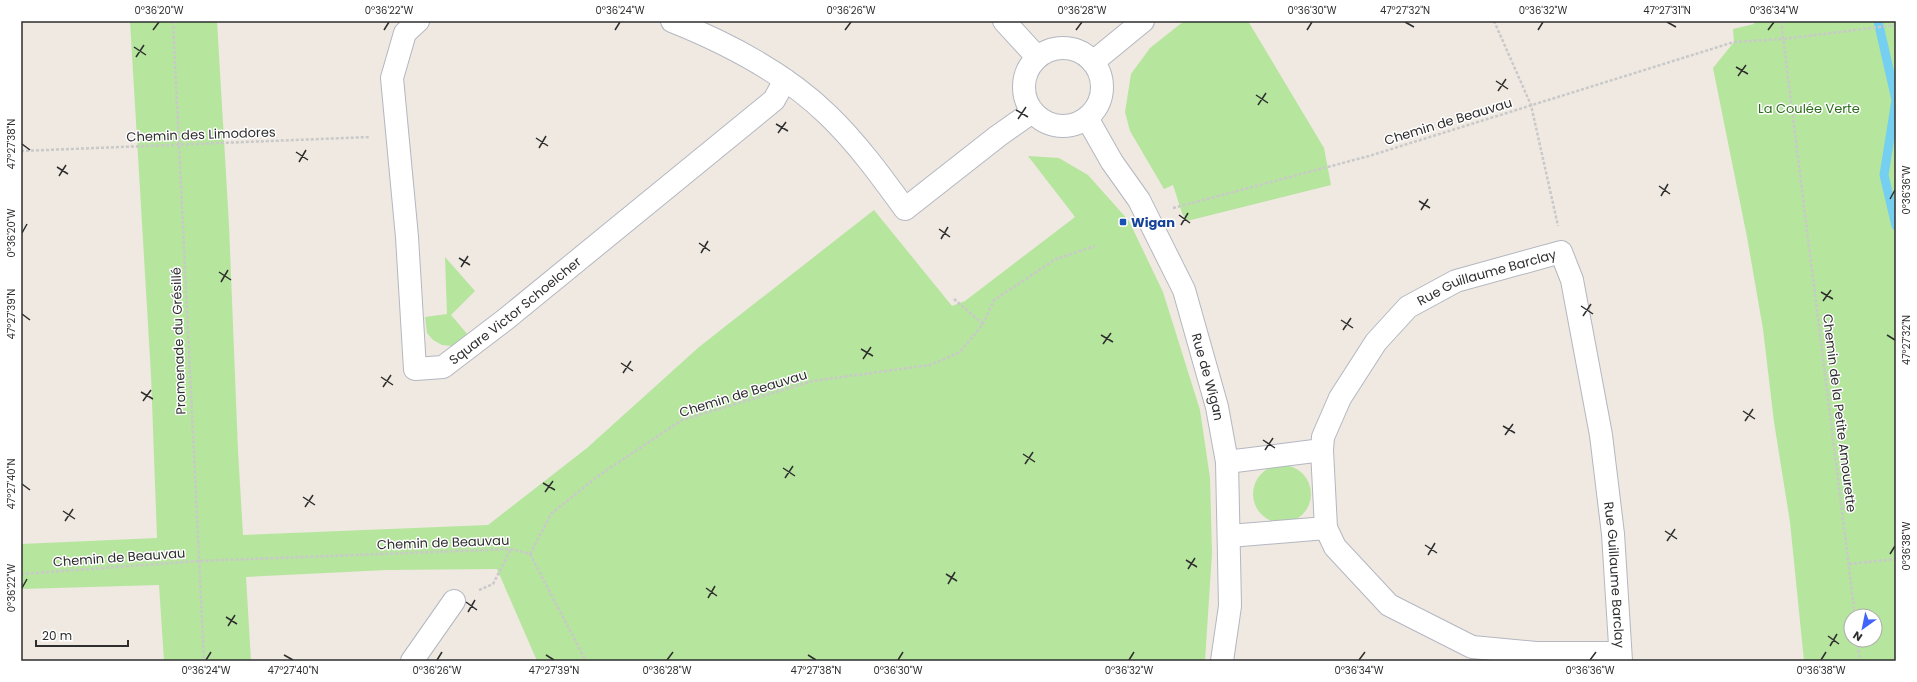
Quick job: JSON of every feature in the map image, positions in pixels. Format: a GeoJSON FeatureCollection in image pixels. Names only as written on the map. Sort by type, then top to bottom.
{"type":"FeatureCollection","features":[{"type":"Feature","properties":{"kind":"street","name":"Square Victor Schoelcher"},"geometry":{"type":"LineString","coordinates":[[418,21],[405,33],[392,78],[407,236],[415,369],[443,367],[506,319],[774,100],[785,80]]}},
{"type":"Feature","properties":{"kind":"street"},"geometry":{"type":"LineString","coordinates":[[672,21],[711,37],[785,80],[827,114],[859,149],[905,209],[998,136],[1032,112]]}},
{"type":"Feature","properties":{"kind":"street"},"geometry":{"type":"LineString","coordinates":[[1004,21],[1038,58]]}},
{"type":"Feature","properties":{"kind":"street"},"geometry":{"type":"LineString","coordinates":[[1093,62],[1143,21]]}},
{"type":"Feature","properties":{"kind":"street"},"geometry":{"type":"LineString","coordinates":[[1062,47],[1080,51],[1093,62],[1100,76],[1102,94],[1096,108],[1087,118],[1075,124],[1059,127],[1044,122],[1032,112],[1024,96],[1024,80],[1029,67],[1038,58],[1049,50],[1062,47]]}},
{"type":"Feature","properties":{"kind":"street","name":"Rue de Wigan"},"geometry":{"type":"LineString","coordinates":[[1087,118],[1112,162],[1139,200],[1184,290],[1217,407],[1227,462],[1229,536],[1230,606],[1222,661]]}},
{"type":"Feature","properties":{"kind":"street","name":"Rue Guillaume Barclay"},"geometry":{"type":"LineString","coordinates":[[1322,450],[1323,437],[1340,398],[1376,342],[1408,307],[1456,281],[1561,252],[1572,280],[1600,435],[1613,534],[1621,657]]}},
{"type":"Feature","properties":{"kind":"street"},"geometry":{"type":"LineString","coordinates":[[1227,462],[1322,450],[1326,528],[1335,547],[1389,605],[1472,647],[1536,653],[1621,657]]}},
{"type":"Feature","properties":{"kind":"street"},"geometry":{"type":"LineString","coordinates":[[1229,536],[1326,528]]}},
{"type":"Feature","properties":{"kind":"street"},"geometry":{"type":"LineString","coordinates":[[412,661],[454,601]]}},
{"type":"Feature","properties":{"kind":"path","name":"Promenade du Grésillé"},"geometry":{"type":"LineString","coordinates":[[173,21],[204,661]]}},
{"type":"Feature","properties":{"kind":"path"},"geometry":{"type":"LineString","coordinates":[[1494,21],[1531,105],[1560,232]]}},
{"type":"Feature","properties":{"kind":"path","name":"Chemin de la Petite Amourette"},"geometry":{"type":"LineString","coordinates":[[1781,21],[1854,608]]}},
{"type":"Feature","properties":{"kind":"path","name":"Chemin de Beauvau"},"geometry":{"type":"LineString","coordinates":[[1172,209],[1369,156],[1734,42],[1783,39],[1896,25]]}},
{"type":"Feature","properties":{"kind":"path","name":"Chemin des Limodores"},"geometry":{"type":"LineString","coordinates":[[21,151],[374,137]]}},
{"type":"Feature","properties":{"kind":"path","name":"Chemin de Beauvau"},"geometry":{"type":"LineString","coordinates":[[21,574],[198,561],[512,549],[530,554],[551,514],[598,476],[682,420],[813,381],[930,365],[960,352],[983,324],[994,300],[1056,259],[1095,246]]}},
{"type":"Feature","properties":{"kind":"path"},"geometry":{"type":"LineString","coordinates":[[954,299],[983,324]]}},
{"type":"Feature","properties":{"kind":"path"},"geometry":{"type":"LineString","coordinates":[[454,601],[493,584],[512,549]]}},
{"type":"Feature","properties":{"kind":"path"},"geometry":{"type":"LineString","coordinates":[[530,554],[586,661]]}},
{"type":"Feature","properties":{"kind":"path"},"geometry":{"type":"LineString","coordinates":[[1849,564],[1896,559]]}},
{"type":"Feature","properties":{"kind":"path"},"geometry":{"type":"LineString","coordinates":[[1858,648],[1860,661]]}},
{"type":"Feature","properties":{"kind":"green space"},"geometry":{"type":"Polygon","coordinates":[[[130,21],[217,21],[229,225],[238,451],[243,535],[488,525],[587,448],[699,347],[874,210],[952,306],[965,301],[1075,217],[1028,156],[1059,158],[1088,175],[1129,221],[1163,292],[1200,410],[1210,478],[1212,553],[1205,661],[537,661],[497,569],[387,570],[246,577],[251,661],[164,661],[159,585],[21,589],[21,544],[157,538],[151,375],[130,21]]]}},
{"type":"Feature","properties":{"kind":"green space"},"geometry":{"type":"Polygon","coordinates":[[[1184,21],[1248,21],[1324,148],[1331,185],[1187,221],[1182,213],[1173,185],[1164,189],[1130,131],[1125,112],[1131,74],[1150,48],[1184,21]]]}},
{"type":"Feature","properties":{"kind":"green space","name":"La Coulée Verte"},"geometry":{"type":"Polygon","coordinates":[[[1755,21],[1896,21],[1896,661],[1804,661],[1790,522],[1774,422],[1763,329],[1747,237],[1713,68],[1734,42],[1733,29],[1754,24],[1755,21]]]}},
{"type":"Feature","properties":{"kind":"green space"},"geometry":{"type":"Polygon","coordinates":[[[445,257],[475,291],[451,315],[469,336],[452,346],[442,345],[433,340],[427,333],[425,317],[447,314],[445,257]]]}},
{"type":"Feature","properties":{"kind":"green space"},"geometry":{"type":"Polygon","coordinates":[[[1276,465],[1288,465],[1303,473],[1311,488],[1311,500],[1303,515],[1288,523],[1276,523],[1261,515],[1253,500],[1253,488],[1261,473],[1276,465]]]}},
{"type":"Feature","properties":{"kind":"waterway"},"geometry":{"type":"LineString","coordinates":[[1878,21],[1896,100],[1884,175],[1896,226]]}},
{"type":"Feature","properties":{"kind":"place","name":"Wigan"},"geometry":{"type":"Point","coordinates":[1123,222]}}]}
